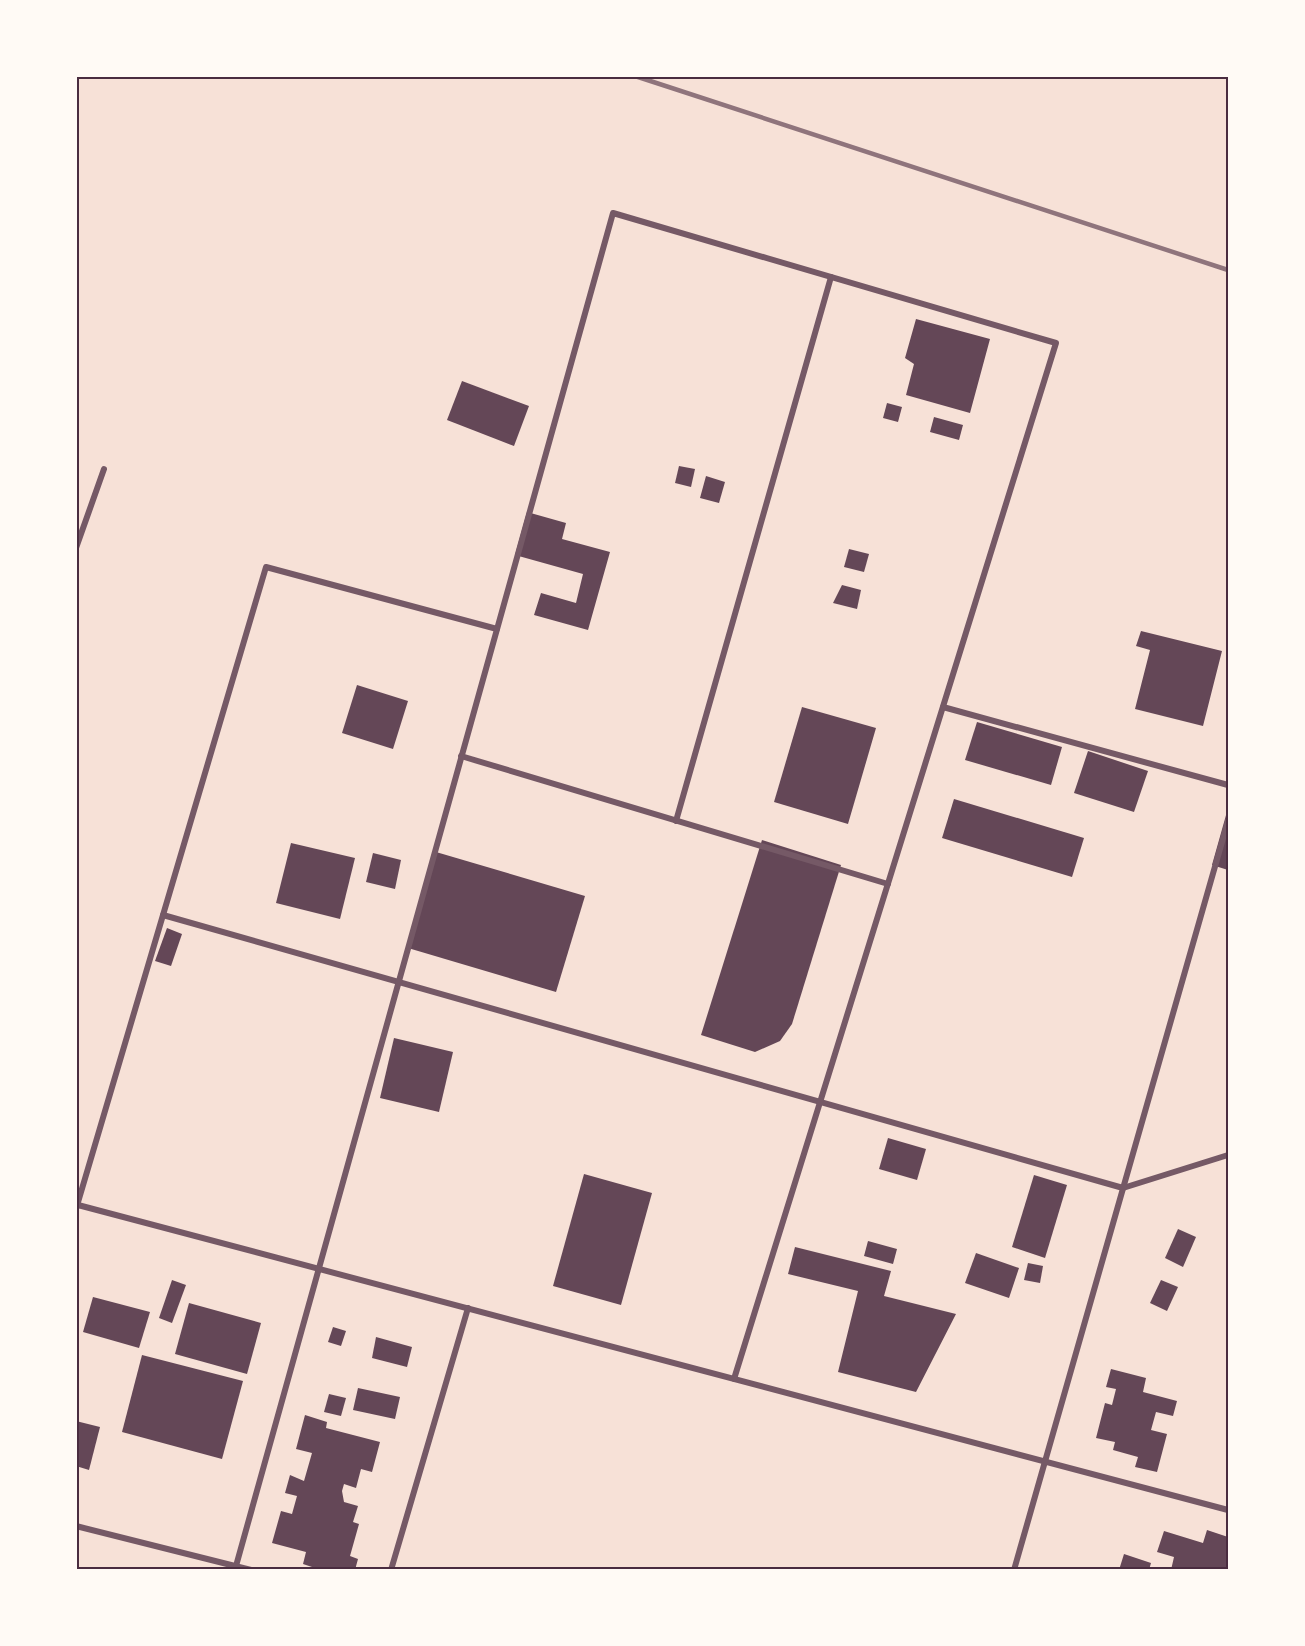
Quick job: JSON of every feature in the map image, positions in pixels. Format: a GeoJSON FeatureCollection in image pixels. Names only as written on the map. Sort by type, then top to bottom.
{"type":"FeatureCollection","features":[{"type":"Feature","properties":{"kind":"street"},"geometry":{"type":"LineString","coordinates":[[236,1566],[613,213],[1056,343],[734,1378]]}},
{"type":"Feature","properties":{"kind":"street"},"geometry":{"type":"LineString","coordinates":[[676,821],[831,277]]}},
{"type":"Feature","properties":{"kind":"street"},"geometry":{"type":"LineString","coordinates":[[76,548],[104,469]]}},
{"type":"Feature","properties":{"kind":"street"},"geometry":{"type":"LineString","coordinates":[[497,629],[266,567],[77,1207],[319,1268],[1228,1510]]}},
{"type":"Feature","properties":{"kind":"street"},"geometry":{"type":"LineString","coordinates":[[943,707],[1228,785]]}},
{"type":"Feature","properties":{"kind":"street"},"geometry":{"type":"LineString","coordinates":[[462,756],[888,884]]}},
{"type":"Feature","properties":{"kind":"street"},"geometry":{"type":"LineString","coordinates":[[1014,1569],[1228,821]]}},
{"type":"Feature","properties":{"kind":"street"},"geometry":{"type":"LineString","coordinates":[[163,915],[1123,1188],[1228,1155]]}},
{"type":"Feature","properties":{"kind":"street"},"geometry":{"type":"LineString","coordinates":[[391,1569],[468,1308]]}},
{"type":"Feature","properties":{"kind":"street"},"geometry":{"type":"LineString","coordinates":[[76,1526],[251,1569]]}},
{"type":"Feature","properties":{"kind":"building"},"geometry":{"type":"Polygon","coordinates":[[[916,319],[990,339],[970,413],[906,395],[914,364],[905,358],[916,319]]]}},
{"type":"Feature","properties":{"kind":"building"},"geometry":{"type":"Polygon","coordinates":[[[462,381],[529,406],[514,446],[447,420],[462,381]]]}},
{"type":"Feature","properties":{"kind":"building"},"geometry":{"type":"Polygon","coordinates":[[[887,403],[902,407],[898,422],[883,418],[887,403]]]}},
{"type":"Feature","properties":{"kind":"building"},"geometry":{"type":"Polygon","coordinates":[[[934,417],[963,425],[959,440],[930,432],[934,417]]]}},
{"type":"Feature","properties":{"kind":"building"},"geometry":{"type":"Polygon","coordinates":[[[679,466],[695,469],[691,487],[675,483],[679,466]]]}},
{"type":"Feature","properties":{"kind":"building"},"geometry":{"type":"Polygon","coordinates":[[[706,476],[725,482],[719,503],[700,498],[706,476]]]}},
{"type":"Feature","properties":{"kind":"building"},"geometry":{"type":"Polygon","coordinates":[[[527,512],[566,523],[562,539],[610,552],[588,630],[534,615],[541,593],[576,603],[583,574],[515,555],[527,512]]]}},
{"type":"Feature","properties":{"kind":"building"},"geometry":{"type":"Polygon","coordinates":[[[849,549],[869,554],[864,572],[844,567],[849,549]]]}},
{"type":"Feature","properties":{"kind":"building"},"geometry":{"type":"Polygon","coordinates":[[[842,585],[861,590],[857,609],[833,603],[842,585]]]}},
{"type":"Feature","properties":{"kind":"building"},"geometry":{"type":"Polygon","coordinates":[[[1141,631],[1222,651],[1203,726],[1135,709],[1150,650],[1136,646],[1141,631]]]}},
{"type":"Feature","properties":{"kind":"building"},"geometry":{"type":"Polygon","coordinates":[[[357,685],[408,701],[393,749],[342,733],[357,685]]]}},
{"type":"Feature","properties":{"kind":"building"},"geometry":{"type":"Polygon","coordinates":[[[802,707],[876,728],[848,824],[774,802],[802,707]]]}},
{"type":"Feature","properties":{"kind":"building"},"geometry":{"type":"Polygon","coordinates":[[[977,722],[1062,747],[1051,785],[965,760],[977,722]]]}},
{"type":"Feature","properties":{"kind":"building"},"geometry":{"type":"Polygon","coordinates":[[[1088,751],[1148,771],[1134,812],[1074,793],[1088,751]]]}},
{"type":"Feature","properties":{"kind":"building"},"geometry":{"type":"Polygon","coordinates":[[[954,799],[1084,838],[1072,877],[942,838],[954,799]]]}},
{"type":"Feature","properties":{"kind":"building"},"geometry":{"type":"Polygon","coordinates":[[[1228,808],[1228,870],[1212,865],[1228,808]]]}},
{"type":"Feature","properties":{"kind":"building"},"geometry":{"type":"Polygon","coordinates":[[[762,840],[841,865],[792,1024],[780,1041],[755,1052],[701,1035],[762,840]]]}},
{"type":"Feature","properties":{"kind":"building"},"geometry":{"type":"Polygon","coordinates":[[[291,843],[355,858],[340,919],[276,903],[291,843]]]}},
{"type":"Feature","properties":{"kind":"building"},"geometry":{"type":"Polygon","coordinates":[[[436,852],[585,896],[556,992],[408,948],[436,852]]]}},
{"type":"Feature","properties":{"kind":"building"},"geometry":{"type":"Polygon","coordinates":[[[373,853],[401,860],[395,889],[366,882],[373,853]]]}},
{"type":"Feature","properties":{"kind":"building"},"geometry":{"type":"Polygon","coordinates":[[[167,928],[182,934],[171,966],[155,961],[167,928]]]}},
{"type":"Feature","properties":{"kind":"building"},"geometry":{"type":"Polygon","coordinates":[[[394,1038],[453,1052],[439,1112],[380,1098],[394,1038]]]}},
{"type":"Feature","properties":{"kind":"building"},"geometry":{"type":"Polygon","coordinates":[[[888,1138],[926,1149],[917,1180],[879,1169],[888,1138]]]}},
{"type":"Feature","properties":{"kind":"building"},"geometry":{"type":"Polygon","coordinates":[[[584,1174],[652,1193],[621,1305],[553,1286],[584,1174]]]}},
{"type":"Feature","properties":{"kind":"building"},"geometry":{"type":"Polygon","coordinates":[[[1034,1175],[1067,1185],[1045,1258],[1012,1247],[1034,1175]]]}},
{"type":"Feature","properties":{"kind":"building"},"geometry":{"type":"Polygon","coordinates":[[[1178,1229],[1196,1237],[1183,1267],[1165,1258],[1178,1229]]]}},
{"type":"Feature","properties":{"kind":"building"},"geometry":{"type":"Polygon","coordinates":[[[868,1241],[897,1249],[893,1264],[864,1256],[868,1241]]]}},
{"type":"Feature","properties":{"kind":"building"},"geometry":{"type":"Polygon","coordinates":[[[795,1247],[891,1271],[884,1296],[956,1314],[916,1392],[838,1372],[858,1291],[788,1274],[795,1247]]]}},
{"type":"Feature","properties":{"kind":"building"},"geometry":{"type":"Polygon","coordinates":[[[976,1253],[1019,1268],[1009,1298],[965,1283],[976,1253]]]}},
{"type":"Feature","properties":{"kind":"building"},"geometry":{"type":"Polygon","coordinates":[[[1028,1263],[1043,1266],[1040,1283],[1024,1280],[1028,1263]]]}},
{"type":"Feature","properties":{"kind":"building"},"geometry":{"type":"Polygon","coordinates":[[[172,1280],[186,1285],[172,1323],[159,1318],[172,1280]]]}},
{"type":"Feature","properties":{"kind":"building"},"geometry":{"type":"Polygon","coordinates":[[[1161,1280],[1178,1287],[1167,1311],[1150,1303],[1161,1280]]]}},
{"type":"Feature","properties":{"kind":"building"},"geometry":{"type":"Polygon","coordinates":[[[93,1297],[150,1312],[139,1348],[83,1332],[93,1297]]]}},
{"type":"Feature","properties":{"kind":"building"},"geometry":{"type":"Polygon","coordinates":[[[189,1303],[261,1323],[247,1374],[175,1354],[189,1303]]]}},
{"type":"Feature","properties":{"kind":"building"},"geometry":{"type":"Polygon","coordinates":[[[333,1327],[346,1331],[341,1346],[328,1342],[333,1327]]]}},
{"type":"Feature","properties":{"kind":"building"},"geometry":{"type":"Polygon","coordinates":[[[376,1337],[412,1347],[407,1367],[372,1358],[376,1337]]]}},
{"type":"Feature","properties":{"kind":"building"},"geometry":{"type":"Polygon","coordinates":[[[142,1355],[243,1381],[222,1459],[122,1432],[142,1355]]]}},
{"type":"Feature","properties":{"kind":"building"},"geometry":{"type":"Polygon","coordinates":[[[1111,1369],[1146,1378],[1143,1392],[1177,1401],[1173,1416],[1156,1412],[1151,1430],[1167,1434],[1157,1472],[1135,1467],[1138,1457],[1113,1450],[1115,1442],[1096,1438],[1105,1403],[1112,1405],[1116,1389],[1106,1387],[1111,1369]]]}},
{"type":"Feature","properties":{"kind":"building"},"geometry":{"type":"Polygon","coordinates":[[[358,1388],[400,1397],[395,1419],[353,1410],[358,1388]]]}},
{"type":"Feature","properties":{"kind":"building"},"geometry":{"type":"Polygon","coordinates":[[[329,1394],[346,1398],[341,1416],[324,1412],[329,1394]]]}},
{"type":"Feature","properties":{"kind":"building"},"geometry":{"type":"Polygon","coordinates":[[[305,1415],[327,1422],[326,1428],[380,1442],[372,1472],[361,1469],[356,1488],[344,1484],[342,1491],[344,1502],[358,1506],[353,1522],[359,1524],[350,1556],[358,1559],[355,1570],[321,1570],[303,1564],[306,1552],[272,1543],[281,1511],[292,1514],[297,1496],[285,1493],[290,1475],[304,1481],[312,1453],[296,1449],[305,1415]]]}},
{"type":"Feature","properties":{"kind":"building"},"geometry":{"type":"Polygon","coordinates":[[[76,1421],[100,1427],[89,1470],[76,1466],[76,1421]]]}},
{"type":"Feature","properties":{"kind":"building"},"geometry":{"type":"Polygon","coordinates":[[[1207,1530],[1228,1537],[1228,1570],[1171,1570],[1174,1557],[1157,1552],[1164,1531],[1203,1543],[1207,1530]]]}},
{"type":"Feature","properties":{"kind":"building"},"geometry":{"type":"Polygon","coordinates":[[[1124,1554],[1151,1563],[1149,1570],[1119,1570],[1124,1554]]]}},
{"type":"Feature","properties":{"kind":"railway"},"geometry":{"type":"LineString","coordinates":[[635,76],[1228,270]]}}]}
